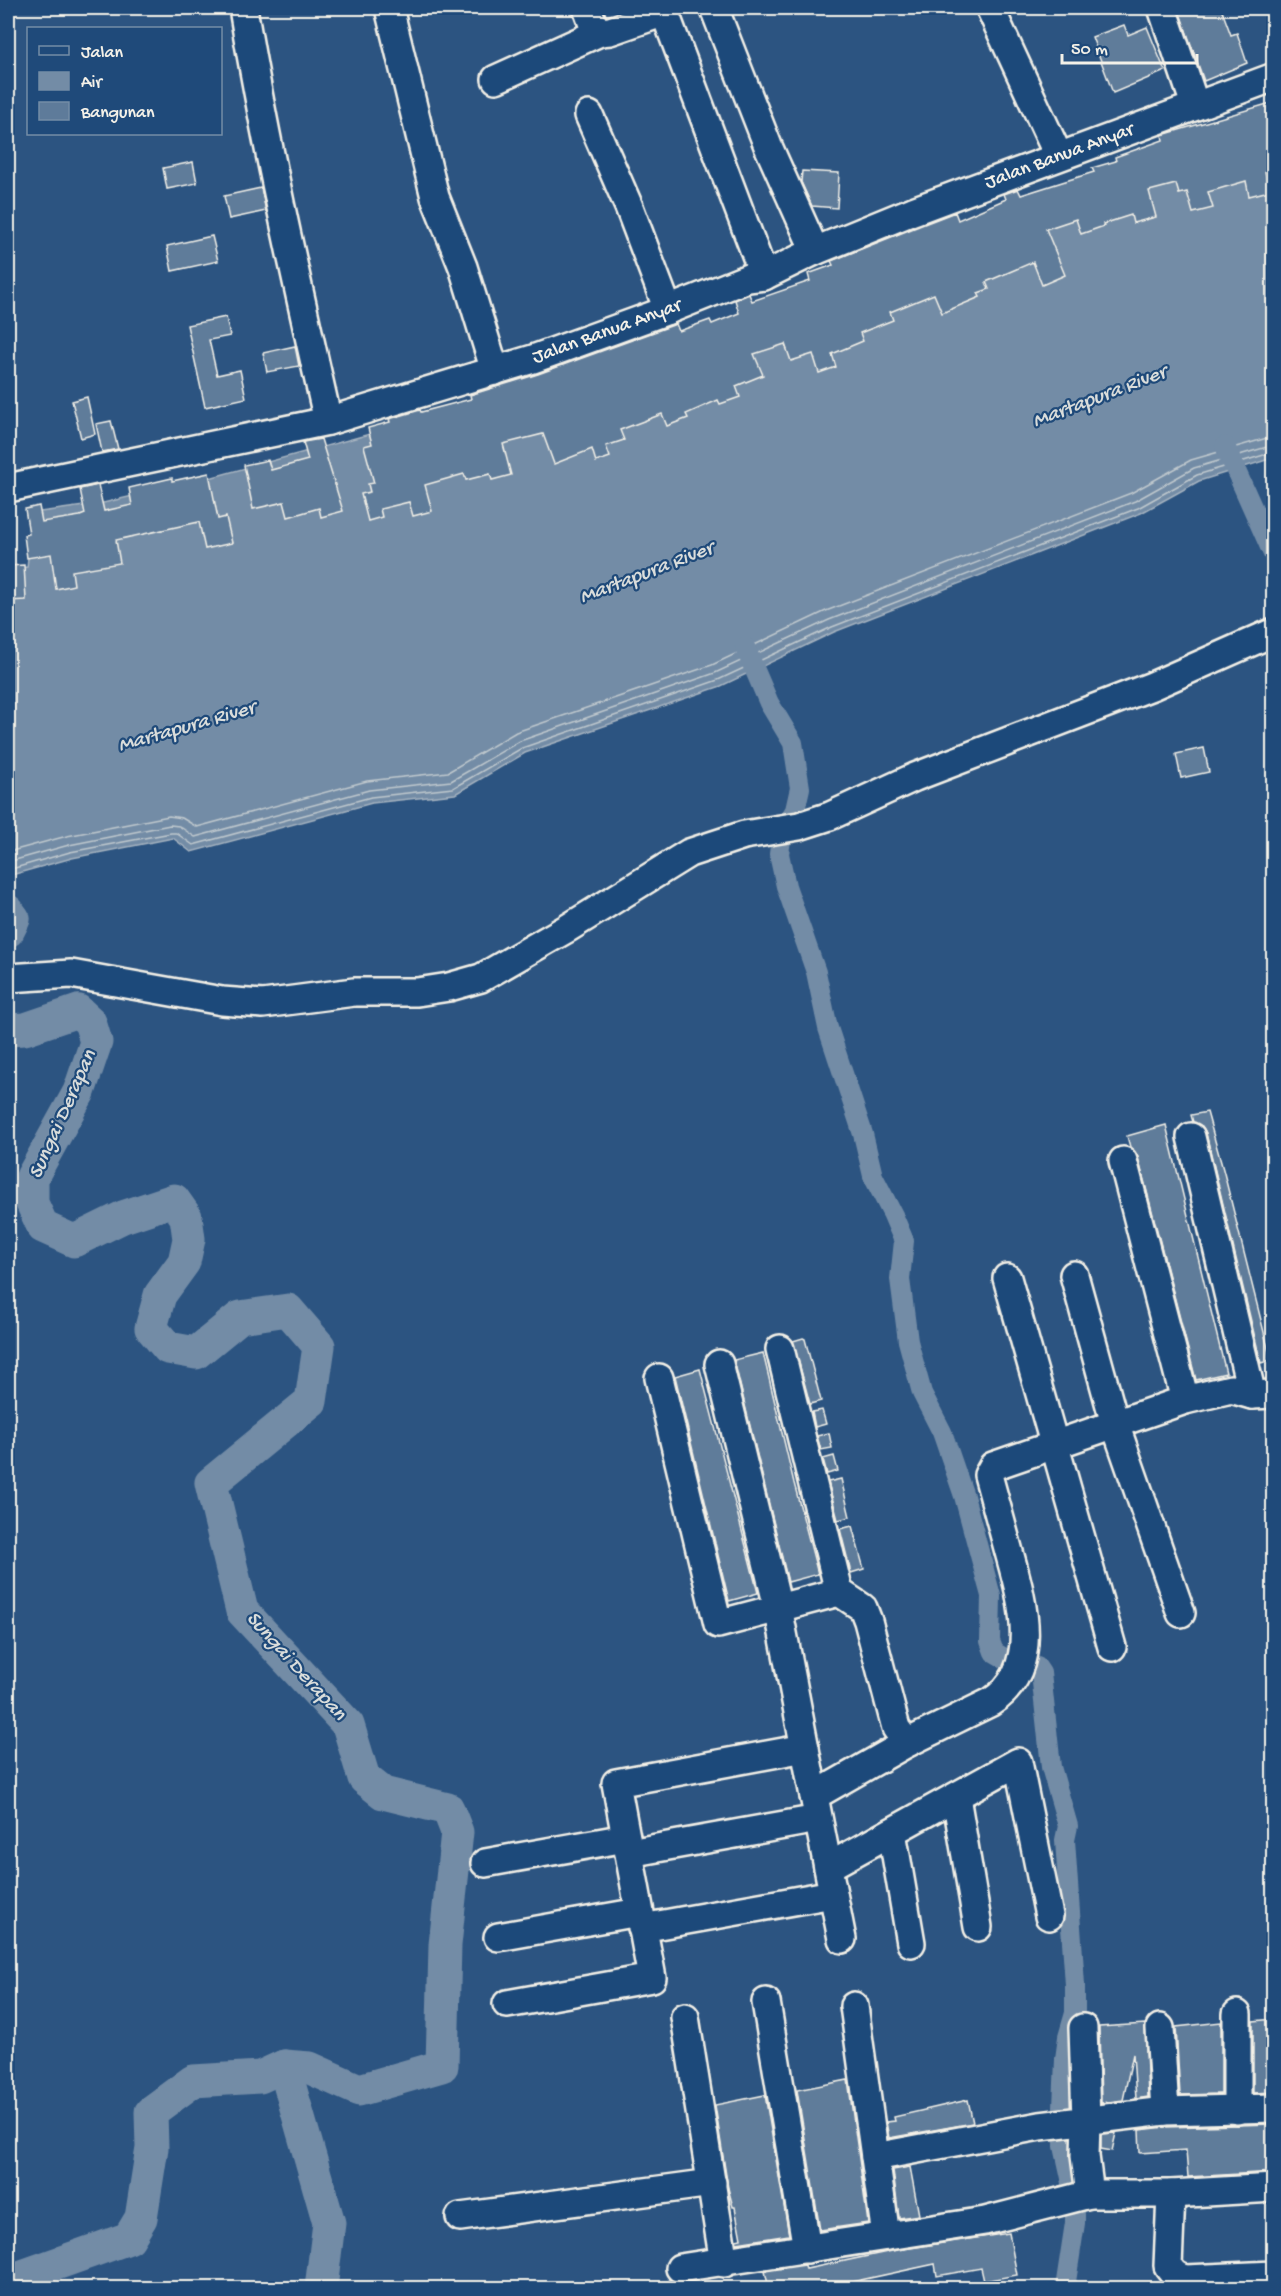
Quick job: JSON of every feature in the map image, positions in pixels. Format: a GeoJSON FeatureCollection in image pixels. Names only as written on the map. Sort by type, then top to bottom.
{"type":"FeatureCollection","features":[{"type":"Feature","properties":{"kind":"street"},"geometry":{"type":"LineString","coordinates":[[243,8],[252,66],[328,421]]}},
{"type":"Feature","properties":{"kind":"street"},"geometry":{"type":"LineString","coordinates":[[389,8],[435,196],[463,267],[495,371]]}},
{"type":"Feature","properties":{"kind":"street"},"geometry":{"type":"LineString","coordinates":[[587,8],[594,27],[600,32]]}},
{"type":"Feature","properties":{"kind":"street"},"geometry":{"type":"LineString","coordinates":[[714,8],[768,146],[815,251]]}},
{"type":"Feature","properties":{"kind":"street"},"geometry":{"type":"LineString","coordinates":[[990,8],[1058,156]]}},
{"type":"Feature","properties":{"kind":"street"},"geometry":{"type":"LineString","coordinates":[[1162,8],[1195,105]]}},
{"type":"Feature","properties":{"kind":"street"},"geometry":{"type":"LineString","coordinates":[[496,79],[600,32],[610,31],[664,10],[764,276]]}},
{"type":"Feature","properties":{"kind":"street","name":"Jalan Banua Anyar"},"geometry":{"type":"LineString","coordinates":[[8,488],[328,421],[495,371],[668,310],[748,278],[764,276],[815,251],[913,211],[1274,77]]}},
{"type":"Feature","properties":{"kind":"street"},"geometry":{"type":"LineString","coordinates":[[589,116],[629,207],[668,310]]}},
{"type":"Feature","properties":{"kind":"street"},"geometry":{"type":"LineString","coordinates":[[8,978],[80,974],[187,995],[263,1004],[354,992],[417,992],[449,987],[481,978],[568,928],[689,853],[744,835],[799,826],[830,816],[915,777],[1152,686],[1274,632]]}},
{"type":"Feature","properties":{"kind":"street"},"geometry":{"type":"LineString","coordinates":[[485,1863],[627,1845],[816,1807],[907,1743],[1001,1695],[1020,1660],[1025,1634],[1023,1604],[988,1475],[993,1466],[1185,1400],[1231,1389],[1263,1394],[1191,1137]]}},
{"type":"Feature","properties":{"kind":"street"},"geometry":{"type":"LineString","coordinates":[[1123,1161],[1185,1400]]}},
{"type":"Feature","properties":{"kind":"street"},"geometry":{"type":"LineString","coordinates":[[1074,1275],[1115,1424],[1181,1614]]}},
{"type":"Feature","properties":{"kind":"street"},"geometry":{"type":"LineString","coordinates":[[1007,1278],[1112,1647]]}},
{"type":"Feature","properties":{"kind":"street"},"geometry":{"type":"LineString","coordinates":[[780,1349],[839,1592],[863,1608],[896,1728],[907,1743]]}},
{"type":"Feature","properties":{"kind":"street"},"geometry":{"type":"LineString","coordinates":[[718,1364],[778,1607],[842,1939]]}},
{"type":"Feature","properties":{"kind":"street"},"geometry":{"type":"LineString","coordinates":[[659,1378],[718,1624],[839,1592]]}},
{"type":"Feature","properties":{"kind":"street"},"geometry":{"type":"LineString","coordinates":[[507,2004],[652,1978],[616,1783],[805,1748]]}},
{"type":"Feature","properties":{"kind":"street"},"geometry":{"type":"LineString","coordinates":[[828,1867],[1018,1762],[1049,1916]]}},
{"type":"Feature","properties":{"kind":"street"},"geometry":{"type":"LineString","coordinates":[[956,1797],[978,1927]]}},
{"type":"Feature","properties":{"kind":"street"},"geometry":{"type":"LineString","coordinates":[[892,1832],[911,1943]]}},
{"type":"Feature","properties":{"kind":"street"},"geometry":{"type":"LineString","coordinates":[[498,1937],[833,1894]]}},
{"type":"Feature","properties":{"kind":"street"},"geometry":{"type":"LineString","coordinates":[[766,2002],[807,2249]]}},
{"type":"Feature","properties":{"kind":"street"},"geometry":{"type":"LineString","coordinates":[[854,2006],[886,2236]]}},
{"type":"Feature","properties":{"kind":"street"},"geometry":{"type":"LineString","coordinates":[[1237,2014],[1237,2110]]}},
{"type":"Feature","properties":{"kind":"street"},"geometry":{"type":"LineString","coordinates":[[685,2018],[724,2263]]}},
{"type":"Feature","properties":{"kind":"street"},"geometry":{"type":"LineString","coordinates":[[1083,2028],[1078,2121],[1086,2169],[1084,2195]]}},
{"type":"Feature","properties":{"kind":"street"},"geometry":{"type":"LineString","coordinates":[[1160,2028],[1165,2111]]}},
{"type":"Feature","properties":{"kind":"street"},"geometry":{"type":"LineString","coordinates":[[874,2157],[1078,2121],[1165,2111],[1274,2108]]}},
{"type":"Feature","properties":{"kind":"street"},"geometry":{"type":"LineString","coordinates":[[460,2217],[712,2182]]}},
{"type":"Feature","properties":{"kind":"street"},"geometry":{"type":"LineString","coordinates":[[680,2268],[985,2221],[1084,2195],[1171,2194],[1274,2188]]}},
{"type":"Feature","properties":{"kind":"street"},"geometry":{"type":"LineString","coordinates":[[1171,2194],[1168,2266],[1172,2272],[1186,2279],[1274,2275]]}},
{"type":"Feature","properties":{"kind":"water","name":"Martapura River"},"geometry":{"type":"Polygon","coordinates":[[[1273,111],[1273,458],[1199,481],[1141,513],[834,632],[721,686],[525,753],[455,794],[372,803],[191,852],[173,838],[72,858],[8,876],[8,570],[27,567],[33,513],[99,504],[213,477],[552,384],[782,303],[1273,111]]]}},
{"type":"Feature","properties":{"kind":"building"},"geometry":{"type":"Polygon","coordinates":[[[1178,8],[1221,8],[1231,35],[1237,33],[1247,63],[1204,81],[1178,8]]]}},
{"type":"Feature","properties":{"kind":"building"},"geometry":{"type":"Polygon","coordinates":[[[1124,25],[1128,35],[1147,27],[1165,71],[1113,93],[1092,37],[1124,25]]]}},
{"type":"Feature","properties":{"kind":"building"},"geometry":{"type":"Polygon","coordinates":[[[1274,102],[1274,170],[1265,171],[1269,191],[1249,196],[1246,181],[1208,192],[1213,208],[1193,213],[1187,192],[1179,194],[1176,184],[1149,191],[1156,217],[1133,223],[1131,215],[1081,234],[1076,219],[1046,229],[1065,275],[1042,285],[1033,262],[986,282],[989,289],[978,293],[980,297],[942,313],[934,294],[890,312],[893,320],[860,333],[863,341],[832,354],[836,367],[819,373],[813,354],[791,361],[785,344],[754,354],[763,375],[736,386],[740,397],[720,404],[718,400],[686,414],[688,418],[667,426],[662,414],[620,430],[624,440],[606,446],[610,457],[596,462],[592,449],[554,464],[543,434],[503,444],[511,475],[492,480],[490,474],[466,480],[464,474],[425,485],[432,511],[413,516],[409,502],[380,509],[382,517],[368,521],[361,494],[370,492],[368,484],[374,483],[364,446],[372,444],[368,428],[420,410],[421,412],[471,399],[470,395],[538,374],[676,324],[679,331],[710,320],[712,324],[739,313],[735,300],[749,294],[752,301],[810,281],[808,274],[833,265],[831,261],[919,226],[955,212],[958,220],[1006,199],[1004,194],[1018,189],[1021,195],[1094,172],[1092,168],[1116,161],[1115,157],[1163,140],[1162,135],[1274,102]]]}},
{"type":"Feature","properties":{"kind":"building"},"geometry":{"type":"Polygon","coordinates":[[[193,162],[197,183],[167,189],[163,168],[193,162]]]}},
{"type":"Feature","properties":{"kind":"building"},"geometry":{"type":"Polygon","coordinates":[[[802,171],[839,173],[837,208],[812,206],[801,182],[802,171]]]}},
{"type":"Feature","properties":{"kind":"building"},"geometry":{"type":"Polygon","coordinates":[[[261,188],[266,211],[229,219],[224,196],[261,188]]]}},
{"type":"Feature","properties":{"kind":"building"},"geometry":{"type":"Polygon","coordinates":[[[212,236],[218,261],[172,271],[167,246],[212,236]]]}},
{"type":"Feature","properties":{"kind":"building"},"geometry":{"type":"Polygon","coordinates":[[[226,317],[230,336],[209,340],[217,375],[240,370],[246,398],[205,407],[187,325],[226,317]]]}},
{"type":"Feature","properties":{"kind":"building"},"geometry":{"type":"Polygon","coordinates":[[[295,346],[299,366],[267,372],[263,353],[295,346]]]}},
{"type":"Feature","properties":{"kind":"building"},"geometry":{"type":"Polygon","coordinates":[[[87,397],[95,434],[81,438],[72,401],[87,397]]]}},
{"type":"Feature","properties":{"kind":"building"},"geometry":{"type":"Polygon","coordinates":[[[111,421],[118,449],[102,452],[96,424],[111,421]]]}},
{"type":"Feature","properties":{"kind":"building"},"geometry":{"type":"Polygon","coordinates":[[[321,439],[343,511],[321,517],[319,508],[288,517],[284,502],[253,509],[244,465],[268,460],[271,470],[308,460],[303,442],[321,439]]]}},
{"type":"Feature","properties":{"kind":"building"},"geometry":{"type":"Polygon","coordinates":[[[209,473],[218,519],[226,517],[232,543],[205,549],[199,522],[116,540],[120,563],[72,571],[74,585],[56,589],[51,554],[27,558],[24,535],[29,534],[25,509],[39,506],[42,522],[80,516],[85,514],[80,489],[98,485],[104,511],[132,505],[129,488],[172,478],[172,481],[209,473]]]}},
{"type":"Feature","properties":{"kind":"building"},"geometry":{"type":"Polygon","coordinates":[[[24,565],[26,600],[8,601],[8,566],[24,565]]]}},
{"type":"Feature","properties":{"kind":"building"},"geometry":{"type":"Polygon","coordinates":[[[1204,748],[1209,772],[1181,778],[1176,754],[1204,748]]]}},
{"type":"Feature","properties":{"kind":"building"},"geometry":{"type":"Polygon","coordinates":[[[1207,1112],[1271,1360],[1261,1363],[1206,1133],[1202,1126],[1193,1122],[1191,1115],[1207,1112]]]}},
{"type":"Feature","properties":{"kind":"building"},"geometry":{"type":"Polygon","coordinates":[[[1166,1125],[1226,1373],[1196,1380],[1138,1157],[1130,1147],[1127,1136],[1166,1125]]]}},
{"type":"Feature","properties":{"kind":"building"},"geometry":{"type":"Polygon","coordinates":[[[803,1338],[821,1401],[810,1404],[793,1341],[803,1338]]]}},
{"type":"Feature","properties":{"kind":"building"},"geometry":{"type":"Polygon","coordinates":[[[763,1353],[818,1574],[788,1582],[734,1360],[763,1353]]]}},
{"type":"Feature","properties":{"kind":"building"},"geometry":{"type":"Polygon","coordinates":[[[700,1369],[758,1593],[729,1601],[675,1376],[700,1369]]]}},
{"type":"Feature","properties":{"kind":"building"},"geometry":{"type":"Polygon","coordinates":[[[822,1410],[826,1424],[815,1427],[812,1412],[822,1410]]]}},
{"type":"Feature","properties":{"kind":"building"},"geometry":{"type":"Polygon","coordinates":[[[829,1433],[832,1448],[821,1450],[817,1436],[829,1433]]]}},
{"type":"Feature","properties":{"kind":"building"},"geometry":{"type":"Polygon","coordinates":[[[834,1456],[838,1471],[827,1474],[823,1459],[834,1456]]]}},
{"type":"Feature","properties":{"kind":"building"},"geometry":{"type":"Polygon","coordinates":[[[841,1479],[850,1517],[838,1520],[828,1482],[841,1479]]]}},
{"type":"Feature","properties":{"kind":"building"},"geometry":{"type":"Polygon","coordinates":[[[852,1526],[864,1569],[851,1573],[840,1529],[852,1526]]]}},
{"type":"Feature","properties":{"kind":"building"},"geometry":{"type":"Polygon","coordinates":[[[1274,2019],[1274,2038],[1269,2039],[1274,2092],[1253,2093],[1253,2021],[1274,2019]]]}},
{"type":"Feature","properties":{"kind":"building"},"geometry":{"type":"Polygon","coordinates":[[[1221,2022],[1221,2094],[1180,2095],[1176,2027],[1221,2022]]]}},
{"type":"Feature","properties":{"kind":"building"},"geometry":{"type":"Polygon","coordinates":[[[1145,2024],[1148,2097],[1136,2099],[1133,2054],[1123,2100],[1101,2103],[1099,2027],[1145,2024]]]}},
{"type":"Feature","properties":{"kind":"building"},"geometry":{"type":"Polygon","coordinates":[[[848,2080],[868,2223],[820,2230],[797,2090],[848,2080]]]}},
{"type":"Feature","properties":{"kind":"building"},"geometry":{"type":"Polygon","coordinates":[[[765,2095],[789,2235],[737,2243],[736,2240],[741,2239],[735,2207],[733,2207],[728,2188],[715,2105],[765,2095]]]}},
{"type":"Feature","properties":{"kind":"building"},"geometry":{"type":"Polygon","coordinates":[[[968,2100],[973,2123],[889,2138],[886,2122],[895,2121],[894,2117],[968,2100]]]}},
{"type":"Feature","properties":{"kind":"building"},"geometry":{"type":"Polygon","coordinates":[[[1274,2124],[1274,2172],[1188,2177],[1186,2150],[1140,2153],[1139,2130],[1274,2124]]]}},
{"type":"Feature","properties":{"kind":"building"},"geometry":{"type":"Polygon","coordinates":[[[1116,2133],[1112,2151],[1101,2149],[1101,2134],[1116,2133]]]}},
{"type":"Feature","properties":{"kind":"building"},"geometry":{"type":"Polygon","coordinates":[[[910,2167],[919,2215],[899,2218],[893,2170],[910,2167]]]}},
{"type":"Feature","properties":{"kind":"building"},"geometry":{"type":"Polygon","coordinates":[[[1009,2233],[1017,2275],[984,2281],[981,2268],[937,2276],[935,2264],[833,2286],[832,2282],[800,2289],[769,2289],[765,2271],[805,2265],[806,2269],[897,2250],[1009,2233]]]}},
{"type":"Feature","properties":{"kind":"waterway"},"geometry":{"type":"LineString","coordinates":[[1225,446],[1274,556]]}},
{"type":"Feature","properties":{"kind":"waterway"},"geometry":{"type":"LineString","coordinates":[[745,647],[769,703],[793,743],[800,788],[795,810],[782,832],[779,854],[786,886],[816,972],[828,1028],[863,1134],[873,1176],[904,1241],[900,1279],[908,1341],[922,1393],[942,1432],[964,1496],[991,1596],[990,1641],[994,1652],[1006,1659],[1037,1667],[1041,1673],[1051,1767],[1068,1826],[1065,1840],[1075,1985],[1075,2013],[1065,2059],[1063,2108],[1064,2146],[1075,2196],[1075,2223],[1065,2288]]}},
{"type":"Feature","properties":{"kind":"waterway","name":"Sungai Derapan"},"geometry":{"type":"LineString","coordinates":[[8,911],[14,919],[8,931]]}},
{"type":"Feature","properties":{"kind":"waterway","name":"Sungai Derapan"},"geometry":{"type":"LineString","coordinates":[[8,1030],[25,1029],[78,1011],[90,1022],[96,1042],[79,1092],[32,1177],[32,1203],[43,1227],[74,1241],[123,1217],[174,1200],[186,1217],[189,1239],[184,1262],[160,1295],[151,1328],[168,1348],[196,1353],[240,1317],[288,1310],[319,1346],[311,1401],[211,1483],[242,1611],[348,1725],[364,1778],[383,1793],[448,1809],[457,1832],[445,1945],[442,2066],[359,2090],[310,2068],[284,2066],[260,2077],[193,2081],[151,2112],[152,2148],[141,2218],[129,2238],[8,2281]]}},
{"type":"Feature","properties":{"kind":"waterway"},"geometry":{"type":"LineString","coordinates":[[284,2066],[329,2223],[321,2288]]}}]}
